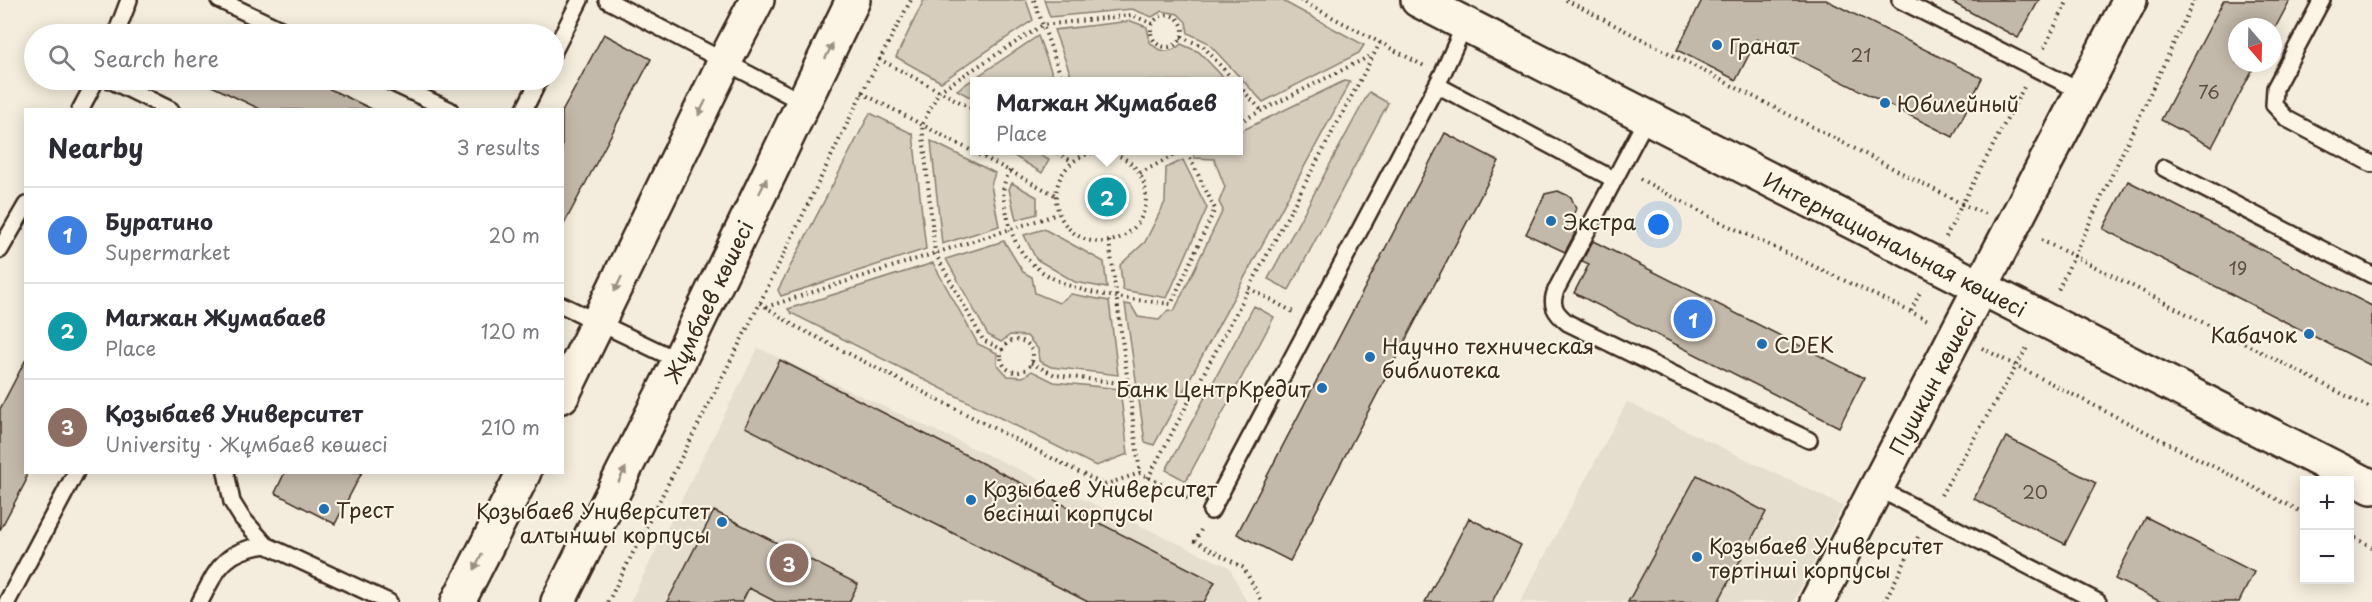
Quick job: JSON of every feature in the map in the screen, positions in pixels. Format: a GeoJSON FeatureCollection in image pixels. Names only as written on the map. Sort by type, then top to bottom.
{"type":"FeatureCollection","features":[{"type":"Feature","properties":{"kind":"street"},"geometry":{"type":"LineString","coordinates":[[564,392],[757,0]]}},
{"type":"Feature","properties":{"kind":"street","name":"Жұмбаев көшесі"},"geometry":{"type":"LineString","coordinates":[[558,602],[679,360],[853,0]]}},
{"type":"Feature","properties":{"kind":"street","name":"Интернациональная көшесі"},"geometry":{"type":"LineString","coordinates":[[1418,0],[2371,484]]}},
{"type":"Feature","properties":{"kind":"street","name":"Пушкин көшесі"},"geometry":{"type":"LineString","coordinates":[[1817,602],[1983,287],[2130,0]]}},
{"type":"Feature","properties":{"kind":"street"},"geometry":{"type":"LineString","coordinates":[[458,602],[523,474]]}},
{"type":"Feature","properties":{"kind":"lane"},"geometry":{"type":"LineString","coordinates":[[120,24],[129,0]]}},
{"type":"Feature","properties":{"kind":"lane"},"geometry":{"type":"LineString","coordinates":[[219,0],[270,24]]}},
{"type":"Feature","properties":{"kind":"lane"},"geometry":{"type":"LineString","coordinates":[[564,31],[580,0]]}},
{"type":"Feature","properties":{"kind":"lane"},"geometry":{"type":"LineString","coordinates":[[607,0],[804,103]]}},
{"type":"Feature","properties":{"kind":"lane"},"geometry":{"type":"LineString","coordinates":[[1900,0],[2082,92]]}},
{"type":"Feature","properties":{"kind":"lane"},"geometry":{"type":"LineString","coordinates":[[2322,0],[2276,88],[2274,105],[2287,119],[2372,164]]}},
{"type":"Feature","properties":{"kind":"lane"},"geometry":{"type":"LineString","coordinates":[[1211,511],[1440,80],[1465,24]]}},
{"type":"Feature","properties":{"kind":"lane"},"geometry":{"type":"LineString","coordinates":[[1440,80],[1613,178]]}},
{"type":"Feature","properties":{"kind":"lane"},"geometry":{"type":"LineString","coordinates":[[81,108],[91,90]]}},
{"type":"Feature","properties":{"kind":"lane"},"geometry":{"type":"LineString","coordinates":[[130,90],[167,108]]}},
{"type":"Feature","properties":{"kind":"lane"},"geometry":{"type":"LineString","coordinates":[[408,90],[446,108]]}},
{"type":"Feature","properties":{"kind":"lane"},"geometry":{"type":"LineString","coordinates":[[525,108],[534,90]]}},
{"type":"Feature","properties":{"kind":"lane"},"geometry":{"type":"LineString","coordinates":[[1648,116],[1613,178],[1552,298],[1553,308],[1559,317],[1809,440]]}},
{"type":"Feature","properties":{"kind":"lane"},"geometry":{"type":"LineString","coordinates":[[2164,168],[2372,275]]}},
{"type":"Feature","properties":{"kind":"lane"},"geometry":{"type":"LineString","coordinates":[[0,250],[24,208]]}},
{"type":"Feature","properties":{"kind":"lane"},"geometry":{"type":"LineString","coordinates":[[564,306],[679,360]]}},
{"type":"Feature","properties":{"kind":"lane"},"geometry":{"type":"LineString","coordinates":[[7,602],[75,474]]}},
{"type":"Feature","properties":{"kind":"lane"},"geometry":{"type":"LineString","coordinates":[[226,474],[232,502],[242,518],[266,545],[389,602]]}},
{"type":"Feature","properties":{"kind":"lane"},"geometry":{"type":"LineString","coordinates":[[1876,488],[2098,602]]}},
{"type":"Feature","properties":{"kind":"lane"},"geometry":{"type":"LineString","coordinates":[[200,602],[218,567],[226,559],[239,551],[266,545]]}},
{"type":"Feature","properties":{"kind":"path"},"geometry":{"type":"LineString","coordinates":[[608,602],[760,303],[879,59],[911,0]]}},
{"type":"Feature","properties":{"kind":"path"},"geometry":{"type":"LineString","coordinates":[[1034,0],[1062,77]]}},
{"type":"Feature","properties":{"kind":"path"},"geometry":{"type":"LineString","coordinates":[[1300,0],[1380,43],[1440,80]]}},
{"type":"Feature","properties":{"kind":"path"},"geometry":{"type":"LineString","coordinates":[[1566,0],[1962,204],[2067,0]]}},
{"type":"Feature","properties":{"kind":"path"},"geometry":{"type":"LineString","coordinates":[[2194,0],[2074,256],[2372,409]]}},
{"type":"Feature","properties":{"kind":"path"},"geometry":{"type":"LineString","coordinates":[[1003,350],[983,340],[935,253],[922,125],[939,91],[1043,24],[1132,15],[1152,24]]}},
{"type":"Feature","properties":{"kind":"path"},"geometry":{"type":"LineString","coordinates":[[1162,16],[1174,17],[1182,26],[1181,37],[1171,46],[1159,45],[1152,35],[1152,24],[1162,16]]}},
{"type":"Feature","properties":{"kind":"path"},"geometry":{"type":"LineString","coordinates":[[1181,37],[1203,46],[1231,77]]}},
{"type":"Feature","properties":{"kind":"path"},"geometry":{"type":"LineString","coordinates":[[1148,478],[1380,43]]}},
{"type":"Feature","properties":{"kind":"path"},"geometry":{"type":"LineString","coordinates":[[1243,120],[1374,54]]}},
{"type":"Feature","properties":{"kind":"path"},"geometry":{"type":"LineString","coordinates":[[879,59],[970,107]]}},
{"type":"Feature","properties":{"kind":"path"},"geometry":{"type":"LineString","coordinates":[[1243,90],[1262,111]]}},
{"type":"Feature","properties":{"kind":"path"},"geometry":{"type":"LineString","coordinates":[[862,93],[970,150]]}},
{"type":"Feature","properties":{"kind":"path"},"geometry":{"type":"LineString","coordinates":[[980,155],[1055,195]]}},
{"type":"Feature","properties":{"kind":"path"},"geometry":{"type":"LineString","coordinates":[[1061,155],[1072,161]]}},
{"type":"Feature","properties":{"kind":"path"},"geometry":{"type":"LineString","coordinates":[[1082,155],[1072,161],[1055,195],[1058,214],[1068,228],[1097,242],[1121,237],[1134,227],[1145,206],[1146,190],[1140,173],[1115,155]]}},
{"type":"Feature","properties":{"kind":"path"},"geometry":{"type":"LineString","coordinates":[[1140,173],[1175,155]]}},
{"type":"Feature","properties":{"kind":"path"},"geometry":{"type":"LineString","coordinates":[[1010,171],[1002,186],[1010,230],[1029,263],[1071,289],[1171,304],[1215,209],[1188,155]]}},
{"type":"Feature","properties":{"kind":"path"},"geometry":{"type":"LineString","coordinates":[[765,307],[1058,214]]}},
{"type":"Feature","properties":{"kind":"path"},"geometry":{"type":"LineString","coordinates":[[1712,218],[1957,334],[2300,511]]}},
{"type":"Feature","properties":{"kind":"path"},"geometry":{"type":"LineString","coordinates":[[1109,241],[1140,473]]}},
{"type":"Feature","properties":{"kind":"path"},"geometry":{"type":"LineString","coordinates":[[1249,288],[1312,321]]}},
{"type":"Feature","properties":{"kind":"path"},"geometry":{"type":"LineString","coordinates":[[760,303],[793,325],[1104,485],[1140,473]]}},
{"type":"Feature","properties":{"kind":"path"},"geometry":{"type":"LineString","coordinates":[[1013,341],[1025,343],[1033,352],[1031,363],[1022,372],[1010,370],[1002,361],[1003,350],[1013,341]]}},
{"type":"Feature","properties":{"kind":"path"},"geometry":{"type":"LineString","coordinates":[[1031,363],[1055,375],[1128,384]]}},
{"type":"Feature","properties":{"kind":"path"},"geometry":{"type":"LineString","coordinates":[[1884,602],[1929,515],[2016,366]]}},
{"type":"Feature","properties":{"kind":"path"},"geometry":{"type":"LineString","coordinates":[[1140,473],[1211,511],[1195,541],[1245,568],[1262,602]]}},
{"type":"Feature","properties":{"kind":"path"},"geometry":{"type":"LineString","coordinates":[[2354,538],[2372,547]]}},
{"type":"Feature","properties":{"kind":"shaded area"},"geometry":{"type":"Polygon","coordinates":[[[924,0],[1026,0],[1033,20],[941,82],[896,57],[924,0]]]}},
{"type":"Feature","properties":{"kind":"shaded area"},"geometry":{"type":"Polygon","coordinates":[[[1044,0],[1281,0],[1364,45],[1359,53],[1263,102],[1243,81],[1243,77],[1240,77],[1207,42],[1188,33],[1186,22],[1178,14],[1162,11],[1152,17],[1132,9],[1050,17],[1044,0]]]}},
{"type":"Feature","properties":{"kind":"shaded area"},"geometry":{"type":"Polygon","coordinates":[[[1131,21],[1147,27],[1150,42],[1157,48],[1169,51],[1181,44],[1199,52],[1223,77],[1072,77],[1054,30],[1131,21]]]}},
{"type":"Feature","properties":{"kind":"shaded area"},"geometry":{"type":"Polygon","coordinates":[[[1038,36],[1053,77],[976,77],[1038,36]]]}},
{"type":"Feature","properties":{"kind":"shaded area"},"geometry":{"type":"Polygon","coordinates":[[[970,81],[970,97],[957,90],[970,81]]]}},
{"type":"Feature","properties":{"kind":"shaded area"},"geometry":{"type":"Polygon","coordinates":[[[1344,81],[1350,82],[1154,445],[1145,442],[1125,304],[1131,305],[1138,317],[1159,320],[1168,310],[1174,311],[1223,210],[1219,202],[1225,187],[1214,159],[1195,158],[1194,155],[1243,155],[1243,130],[1344,81]]]}},
{"type":"Feature","properties":{"kind":"shaded area"},"geometry":{"type":"Polygon","coordinates":[[[1369,92],[1388,103],[1289,290],[1268,279],[1369,92]]]}},
{"type":"Feature","properties":{"kind":"shaded area"},"geometry":{"type":"Polygon","coordinates":[[[870,113],[913,134],[926,249],[781,296],[778,290],[870,113]]]}},
{"type":"Feature","properties":{"kind":"shaded area"},"geometry":{"type":"Polygon","coordinates":[[[931,141],[995,173],[991,185],[999,226],[942,244],[931,141]]]}},
{"type":"Feature","properties":{"kind":"shaded area"},"geometry":{"type":"Polygon","coordinates":[[[1013,155],[1040,155],[1049,160],[1042,173],[1013,155]]]}},
{"type":"Feature","properties":{"kind":"shaded area"},"geometry":{"type":"Polygon","coordinates":[[[1183,160],[1207,208],[1167,298],[1123,290],[1120,265],[1145,242],[1165,202],[1166,168],[1183,160]]]}},
{"type":"Feature","properties":{"kind":"shaded area"},"geometry":{"type":"Polygon","coordinates":[[[1012,183],[1037,197],[1037,214],[1016,220],[1009,189],[1012,183]]]}},
{"type":"Feature","properties":{"kind":"shaded area"},"geometry":{"type":"Polygon","coordinates":[[[1044,229],[1104,262],[1107,288],[1075,282],[1036,259],[1024,235],[1044,229]]]}},
{"type":"Feature","properties":{"kind":"shaded area"},"geometry":{"type":"Polygon","coordinates":[[[1004,241],[1023,272],[1032,277],[1035,293],[1059,303],[1071,294],[1109,301],[1118,375],[1051,367],[1039,361],[1038,349],[1027,336],[1010,335],[1001,342],[988,335],[946,259],[1004,241]]]}},
{"type":"Feature","properties":{"kind":"shaded area"},"geometry":{"type":"Polygon","coordinates":[[[933,263],[978,344],[997,353],[997,364],[1008,376],[1023,377],[1032,371],[1054,382],[1120,389],[1128,454],[1096,466],[791,313],[788,309],[933,263]]]}},
{"type":"Feature","properties":{"kind":"shaded area"},"geometry":{"type":"Polygon","coordinates":[[[1254,306],[1274,317],[1186,481],[1166,470],[1254,306]]]}},
{"type":"Feature","properties":{"kind":"shaded area"},"geometry":{"type":"Polygon","coordinates":[[[758,348],[1229,567],[1247,602],[630,602],[758,348]]]}},
{"type":"Feature","properties":{"kind":"shaded area"},"geometry":{"type":"Polygon","coordinates":[[[1627,402],[1843,506],[1793,602],[1520,602],[1627,402]]]}},
{"type":"Feature","properties":{"kind":"building"},"geometry":{"type":"Polygon","coordinates":[[[1702,0],[1826,0],[1982,78],[1953,137],[1757,39],[1736,80],[1677,50],[1702,0]]]}},
{"type":"Feature","properties":{"kind":"building"},"geometry":{"type":"Polygon","coordinates":[[[1948,0],[2039,0],[2018,38],[1948,0]]]}},
{"type":"Feature","properties":{"kind":"building"},"geometry":{"type":"Polygon","coordinates":[[[2224,0],[2290,0],[2280,18],[2228,18],[2228,72],[2251,72],[2212,147],[2161,120],[2224,0]]]}},
{"type":"Feature","properties":{"kind":"building"},"geometry":{"type":"Polygon","coordinates":[[[604,34],[651,59],[564,224],[564,108],[604,34]]]}},
{"type":"Feature","properties":{"kind":"building"},"geometry":{"type":"Polygon","coordinates":[[[220,90],[332,90],[370,108],[258,108],[220,90]]]}},
{"type":"Feature","properties":{"kind":"building"},"geometry":{"type":"Polygon","coordinates":[[[1445,133],[1499,161],[1290,561],[1237,534],[1445,133]]]}},
{"type":"Feature","properties":{"kind":"building"},"geometry":{"type":"Polygon","coordinates":[[[2128,181],[2372,306],[2372,366],[2103,229],[2128,181]]]}},
{"type":"Feature","properties":{"kind":"building","name":"Экстра"},"geometry":{"type":"Polygon","coordinates":[[[1558,191],[1571,197],[1576,209],[1566,228],[1575,233],[1565,252],[1526,234],[1545,194],[1558,191]]]}},
{"type":"Feature","properties":{"kind":"building"},"geometry":{"type":"Polygon","coordinates":[[[1593,241],[1864,378],[1839,427],[1574,293],[1589,264],[1582,261],[1593,241]]]}},
{"type":"Feature","properties":{"kind":"building","name":"Қозыбаев Университет бесінші корпусы"},"geometry":{"type":"Polygon","coordinates":[[[780,360],[1215,582],[1204,602],[1088,602],[745,427],[780,360]]]}},
{"type":"Feature","properties":{"kind":"building"},"geometry":{"type":"Polygon","coordinates":[[[24,363],[24,474],[26,474],[26,481],[0,530],[0,409],[24,363]]]}},
{"type":"Feature","properties":{"kind":"building"},"geometry":{"type":"Polygon","coordinates":[[[2006,437],[2096,483],[2065,544],[1974,499],[2006,437]]]}},
{"type":"Feature","properties":{"kind":"building","name":"Трест"},"geometry":{"type":"Polygon","coordinates":[[[284,474],[361,474],[335,524],[275,493],[284,474]]]}},
{"type":"Feature","properties":{"kind":"building","name":"Қозыбаев Университет төртінші корпусы"},"geometry":{"type":"Polygon","coordinates":[[[1697,475],[1766,512],[1718,602],[1628,602],[1697,475]]]}},
{"type":"Feature","properties":{"kind":"building"},"geometry":{"type":"Polygon","coordinates":[[[714,511],[858,584],[849,602],[776,602],[749,588],[742,602],[667,602],[714,511]]]}},
{"type":"Feature","properties":{"kind":"building"},"geometry":{"type":"Polygon","coordinates":[[[2146,517],[2254,572],[2239,602],[2161,602],[2115,579],[2146,517]]]}},
{"type":"Feature","properties":{"kind":"building"},"geometry":{"type":"Polygon","coordinates":[[[1469,518],[1521,545],[1492,602],[1425,602],[1469,518]]]}},
{"type":"Feature","properties":{"kind":"place","name":"Гранат"},"geometry":{"type":"Point","coordinates":[1717,45]}},
{"type":"Feature","properties":{"kind":"place","name":"Юбилейный"},"geometry":{"type":"Point","coordinates":[1885,103]}},
{"type":"Feature","properties":{"kind":"place","name":"Магжан Жумабаев"},"geometry":{"type":"Point","coordinates":[1107,197]}},
{"type":"Feature","properties":{"kind":"place","name":"Экстра"},"geometry":{"type":"Point","coordinates":[1551,221]}},
{"type":"Feature","properties":{"kind":"place","name":"Буратино"},"geometry":{"type":"Point","coordinates":[1693,319]}},
{"type":"Feature","properties":{"kind":"place","name":"Кабачок"},"geometry":{"type":"Point","coordinates":[2309,334]}},
{"type":"Feature","properties":{"kind":"place","name":"CDEK"},"geometry":{"type":"Point","coordinates":[1762,344]}},
{"type":"Feature","properties":{"kind":"place","name":"Научно техническая библиотека"},"geometry":{"type":"Point","coordinates":[1370,357]}},
{"type":"Feature","properties":{"kind":"place","name":"Банк ЦентрКредит"},"geometry":{"type":"Point","coordinates":[1322,388]}},
{"type":"Feature","properties":{"kind":"place","name":"Қозыбаев Университет бесінші корпусы"},"geometry":{"type":"Point","coordinates":[971,500]}},
{"type":"Feature","properties":{"kind":"place","name":"Трест"},"geometry":{"type":"Point","coordinates":[324,509]}},
{"type":"Feature","properties":{"kind":"place","name":"Қозыбаев Университет алтыншы корпусы"},"geometry":{"type":"Point","coordinates":[722,522]}},
{"type":"Feature","properties":{"kind":"place","name":"Қозыбаев Университет төртінші корпусы"},"geometry":{"type":"Point","coordinates":[1697,557]}},
{"type":"Feature","properties":{"kind":"place","name":"Қозыбаев Университет"},"geometry":{"type":"Point","coordinates":[789,563]}}]}
